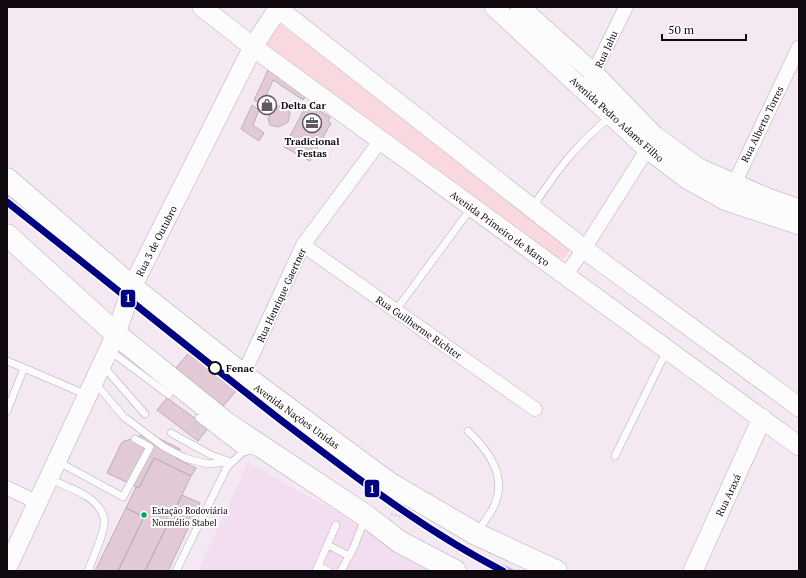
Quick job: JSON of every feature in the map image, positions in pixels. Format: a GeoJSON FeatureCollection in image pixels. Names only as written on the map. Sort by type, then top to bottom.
{"type":"FeatureCollection","features":[{"type":"Feature","properties":{"kind":"main road","name":"Avenida Primeiro de Março"},"geometry":{"type":"LineString","coordinates":[[202,7],[253,47],[710,382],[795,439]]}},
{"type":"Feature","properties":{"kind":"main road","name":"Avenida Pedro Adams Filho"},"geometry":{"type":"LineString","coordinates":[[494,7],[584,89],[617,110],[688,180],[726,201],[799,225]]}},
{"type":"Feature","properties":{"kind":"main road","name":"Avenida Pedro Adams Filho"},"geometry":{"type":"LineString","coordinates":[[520,7],[595,74],[617,110]]}},
{"type":"Feature","properties":{"kind":"main road","name":"Rua 3 de Outubro"},"geometry":{"type":"LineString","coordinates":[[7,568],[109,349],[132,287],[253,47],[277,8]]}},
{"type":"Feature","properties":{"kind":"main road"},"geometry":{"type":"LineString","coordinates":[[277,8],[584,249],[799,407]]}},
{"type":"Feature","properties":{"kind":"main road","name":"Avenida Pedro Adams Filho"},"geometry":{"type":"LineString","coordinates":[[651,143],[733,184],[799,209]]}},
{"type":"Feature","properties":{"kind":"main road","name":"Avenida Nações Unidas"},"geometry":{"type":"LineString","coordinates":[[7,179],[132,287],[243,376],[389,483],[476,534],[556,571]]}},
{"type":"Feature","properties":{"kind":"main road"},"geometry":{"type":"LineString","coordinates":[[7,235],[109,349],[226,423],[252,450],[366,516],[400,542],[455,571]]}},
{"type":"Feature","properties":{"kind":"main road"},"geometry":{"type":"LineString","coordinates":[[710,382],[728,356]]}},
{"type":"Feature","properties":{"kind":"main road","name":"Rua Araxá"},"geometry":{"type":"LineString","coordinates":[[693,571],[762,418]]}},
{"type":"Feature","properties":{"kind":"street","name":"Rua Jahu"},"geometry":{"type":"LineString","coordinates":[[584,89],[595,74],[626,7]]}},
{"type":"Feature","properties":{"kind":"street","name":"Rua Alberto Torres"},"geometry":{"type":"LineString","coordinates":[[726,201],[799,46]]}},
{"type":"Feature","properties":{"kind":"street","name":"Rua Henrique Gaertner"},"geometry":{"type":"LineString","coordinates":[[243,376],[303,245],[381,140]]}},
{"type":"Feature","properties":{"kind":"street"},"geometry":{"type":"LineString","coordinates":[[565,276],[584,249],[651,143]]}},
{"type":"Feature","properties":{"kind":"street","name":"Rua Guilherme Richter"},"geometry":{"type":"LineString","coordinates":[[303,245],[535,409]]}},
{"type":"Feature","properties":{"kind":"street"},"geometry":{"type":"LineString","coordinates":[[7,488],[37,502]]}},
{"type":"Feature","properties":{"kind":"lane"},"geometry":{"type":"LineString","coordinates":[[532,207],[552,176],[584,138],[617,110]]}},
{"type":"Feature","properties":{"kind":"lane"},"geometry":{"type":"LineString","coordinates":[[396,310],[472,207]]}},
{"type":"Feature","properties":{"kind":"lane"},"geometry":{"type":"LineString","coordinates":[[109,349],[169,395]]}},
{"type":"Feature","properties":{"kind":"lane"},"geometry":{"type":"LineString","coordinates":[[109,349],[146,414]]}},
{"type":"Feature","properties":{"kind":"lane"},"geometry":{"type":"LineString","coordinates":[[614,456],[667,350]]}},
{"type":"Feature","properties":{"kind":"lane"},"geometry":{"type":"LineString","coordinates":[[7,361],[24,368],[91,388],[124,417],[164,447],[185,458],[208,464],[230,462],[252,450]]}},
{"type":"Feature","properties":{"kind":"lane"},"geometry":{"type":"LineString","coordinates":[[7,411],[24,368]]}},
{"type":"Feature","properties":{"kind":"lane"},"geometry":{"type":"LineString","coordinates":[[196,420],[252,450]]}},
{"type":"Feature","properties":{"kind":"lane"},"geometry":{"type":"LineString","coordinates":[[468,431],[484,446],[494,463],[498,482],[498,495],[494,506],[476,534]]}},
{"type":"Feature","properties":{"kind":"lane"},"geometry":{"type":"LineString","coordinates":[[171,433],[211,455],[230,462]]}},
{"type":"Feature","properties":{"kind":"lane"},"geometry":{"type":"LineString","coordinates":[[57,461],[123,497],[150,447],[135,439]]}},
{"type":"Feature","properties":{"kind":"lane"},"geometry":{"type":"LineString","coordinates":[[176,571],[230,462]]}},
{"type":"Feature","properties":{"kind":"lane"},"geometry":{"type":"LineString","coordinates":[[49,478],[88,498],[100,508],[105,519],[100,540],[88,571]]}},
{"type":"Feature","properties":{"kind":"lane"},"geometry":{"type":"LineString","coordinates":[[341,571],[366,516]]}},
{"type":"Feature","properties":{"kind":"lane"},"geometry":{"type":"LineString","coordinates":[[328,571],[317,569],[336,525]]}},
{"type":"Feature","properties":{"kind":"lane"},"geometry":{"type":"LineString","coordinates":[[328,545],[349,556]]}},
{"type":"Feature","properties":{"kind":"path"},"geometry":{"type":"LineString","coordinates":[[193,428],[197,424],[196,420]]}},
{"type":"Feature","properties":{"kind":"shaded area"},"geometry":{"type":"Polygon","coordinates":[[[276,21],[567,242],[570,249],[565,258],[558,258],[260,45],[276,21]]]}},
{"type":"Feature","properties":{"kind":"shaded area"},"geometry":{"type":"Polygon","coordinates":[[[248,463],[400,547],[448,571],[198,571],[248,463]]]}},
{"type":"Feature","properties":{"kind":"building"},"geometry":{"type":"Polygon","coordinates":[[[270,66],[307,92],[303,100],[273,80],[262,105],[254,100],[270,66]]]}},
{"type":"Feature","properties":{"kind":"building"},"geometry":{"type":"Polygon","coordinates":[[[252,105],[259,110],[253,125],[264,133],[259,141],[241,129],[252,105]]]}},
{"type":"Feature","properties":{"kind":"building"},"geometry":{"type":"Polygon","coordinates":[[[280,106],[288,109],[290,114],[288,122],[278,127],[270,125],[268,119],[271,110],[280,106]]]}},
{"type":"Feature","properties":{"kind":"building"},"geometry":{"type":"Polygon","coordinates":[[[311,106],[330,117],[328,121],[331,123],[310,161],[284,147],[305,108],[309,110],[311,106]]]}},
{"type":"Feature","properties":{"kind":"building"},"geometry":{"type":"Polygon","coordinates":[[[197,343],[244,382],[218,412],[171,374],[197,343]]]}},
{"type":"Feature","properties":{"kind":"building"},"geometry":{"type":"Polygon","coordinates":[[[167,398],[208,428],[198,441],[157,410],[167,398]]]}},
{"type":"Feature","properties":{"kind":"building"},"geometry":{"type":"Polygon","coordinates":[[[148,433],[180,449],[176,458],[196,468],[191,476],[154,458],[139,488],[107,473],[122,442],[148,433]]]}},
{"type":"Feature","properties":{"kind":"building"},"geometry":{"type":"Polygon","coordinates":[[[154,458],[191,476],[145,571],[118,571],[144,517],[126,508],[136,487],[139,488],[154,458]]]}},
{"type":"Feature","properties":{"kind":"building"},"geometry":{"type":"Polygon","coordinates":[[[182,495],[200,503],[168,571],[145,571],[182,495]]]}},
{"type":"Feature","properties":{"kind":"building"},"geometry":{"type":"Polygon","coordinates":[[[126,508],[144,517],[118,571],[95,571],[126,508]]]}},
{"type":"Feature","properties":{"kind":"waterway"},"geometry":{"type":"LineString","coordinates":[[7,197],[89,272]]}},
{"type":"Feature","properties":{"kind":"waterway"},"geometry":{"type":"LineString","coordinates":[[445,542],[513,571]]}},
{"type":"Feature","properties":{"kind":"transit line","name":"1"},"geometry":{"type":"LineString","coordinates":[[7,202],[282,421],[335,461],[417,520],[473,555],[503,571]]}},
{"type":"Feature","properties":{"kind":"place","name":"Delta Car"},"geometry":{"type":"Point","coordinates":[267,105]}},
{"type":"Feature","properties":{"kind":"place","name":"Tradicional Festas"},"geometry":{"type":"Point","coordinates":[312,123]}},
{"type":"Feature","properties":{"kind":"place","name":"Fenac"},"geometry":{"type":"Point","coordinates":[215,368]}},
{"type":"Feature","properties":{"kind":"place","name":"Estação Rodoviária Normélio Stabel"},"geometry":{"type":"Point","coordinates":[144,515]}}]}
